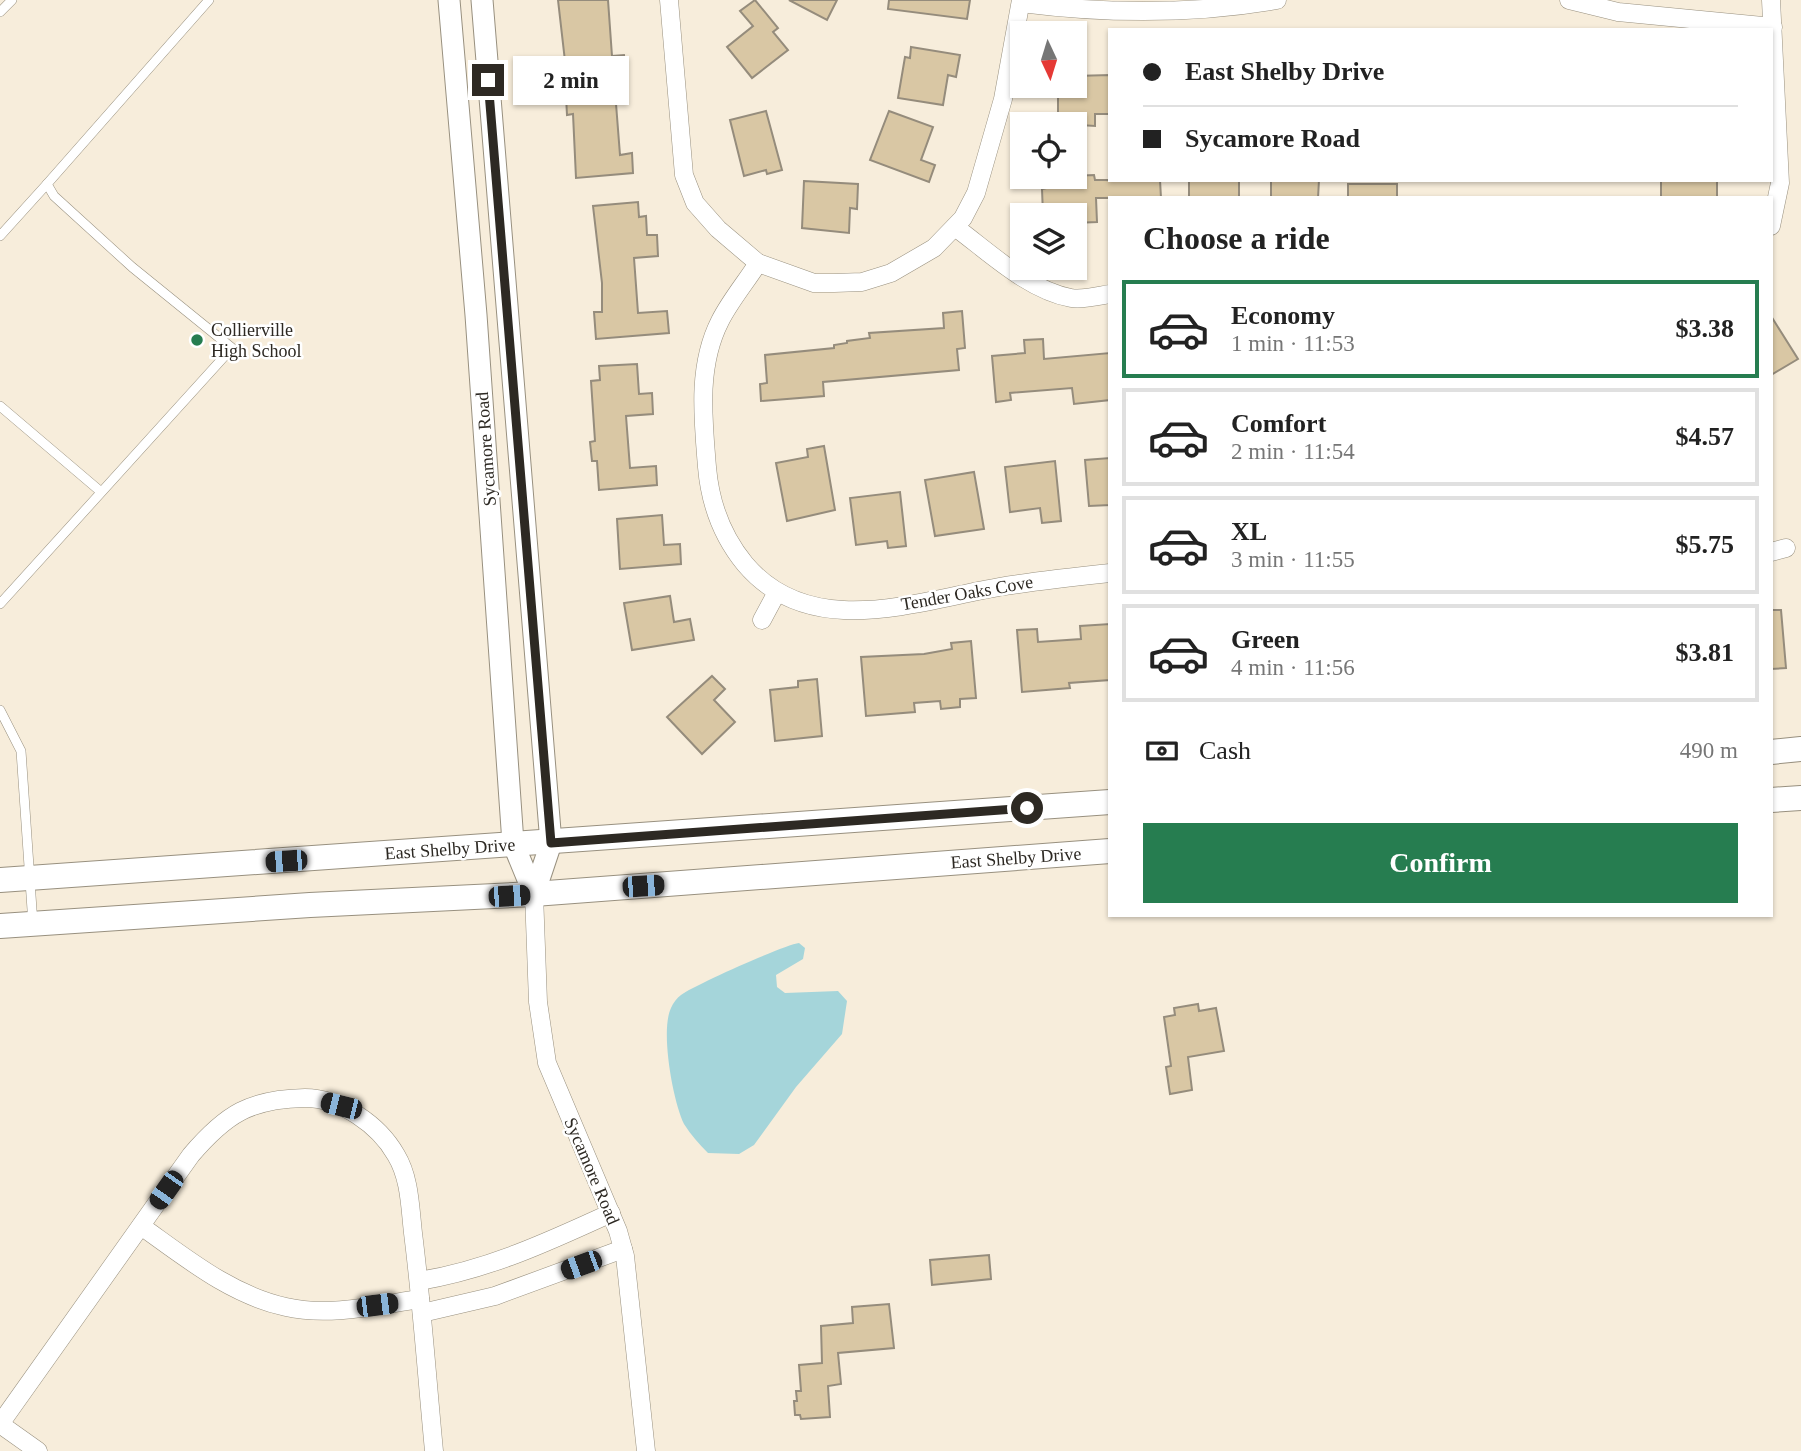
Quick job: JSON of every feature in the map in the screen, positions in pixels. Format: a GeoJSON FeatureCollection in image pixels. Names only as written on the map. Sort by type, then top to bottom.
{"type":"FeatureCollection","features":[{"type":"Feature","properties":{"kind":"main road"},"geometry":{"type":"LineString","coordinates":[[1773,751],[1801,749]]}},
{"type":"Feature","properties":{"kind":"main road"},"geometry":{"type":"LineString","coordinates":[[1773,800],[1801,798]]}},
{"type":"Feature","properties":{"kind":"main road","name":"East Shelby Drive"},"geometry":{"type":"LineString","coordinates":[[0,880],[1108,802]]}},
{"type":"Feature","properties":{"kind":"main road","name":"East Shelby Drive"},"geometry":{"type":"LineString","coordinates":[[0,926],[534,894],[1108,851]]}},
{"type":"Feature","properties":{"kind":"street","name":"Sycamore Road"},"geometry":{"type":"LineString","coordinates":[[449,0],[477,329],[513,843],[534,894],[538,1002],[547,1063],[611,1213],[623,1249],[646,1451]]}},
{"type":"Feature","properties":{"kind":"street","name":"Sycamore Road"},"geometry":{"type":"LineString","coordinates":[[482,0],[551,843],[534,894]]}},
{"type":"Feature","properties":{"kind":"street"},"geometry":{"type":"LineString","coordinates":[[669,0],[684,175],[695,203],[718,229],[758,263],[814,283],[862,282],[891,273],[934,248],[963,218],[979,182],[1003,99],[1021,2],[1079,11],[1195,12],[1277,0]]}},
{"type":"Feature","properties":{"kind":"street"},"geometry":{"type":"LineString","coordinates":[[1569,0],[1618,12],[1773,27]]}},
{"type":"Feature","properties":{"kind":"street"},"geometry":{"type":"LineString","coordinates":[[1772,0],[1780,183],[1773,216]]}},
{"type":"Feature","properties":{"kind":"street"},"geometry":{"type":"LineString","coordinates":[[954,227],[1009,268],[1041,286],[1072,298],[1108,295]]}},
{"type":"Feature","properties":{"kind":"street","name":"Tender Oaks Cove"},"geometry":{"type":"LineString","coordinates":[[758,263],[719,321],[706,366],[701,400],[709,494],[730,545],[761,582],[797,604],[829,611],[929,604],[996,588],[1108,573]]}},
{"type":"Feature","properties":{"kind":"street"},"geometry":{"type":"LineString","coordinates":[[762,620],[777,592]]}},
{"type":"Feature","properties":{"kind":"street"},"geometry":{"type":"LineString","coordinates":[[38,1451],[0,1424],[191,1155],[217,1125],[240,1109],[276,1099],[310,1098],[341,1106],[376,1128],[397,1156],[406,1178],[434,1451]]}},
{"type":"Feature","properties":{"kind":"street"},"geometry":{"type":"LineString","coordinates":[[420,1298],[458,1275],[502,1261],[611,1213]]}},
{"type":"Feature","properties":{"kind":"street"},"geometry":{"type":"LineString","coordinates":[[141,1226],[218,1280],[254,1298],[288,1308],[355,1307],[420,1298],[495,1296],[623,1249]]}},
{"type":"Feature","properties":{"kind":"lane"},"geometry":{"type":"LineString","coordinates":[[0,12],[12,0]]}},
{"type":"Feature","properties":{"kind":"lane"},"geometry":{"type":"LineString","coordinates":[[0,236],[209,0]]}},
{"type":"Feature","properties":{"kind":"lane"},"geometry":{"type":"LineString","coordinates":[[0,604],[232,348],[132,267],[54,196],[47,184]]}},
{"type":"Feature","properties":{"kind":"lane"},"geometry":{"type":"LineString","coordinates":[[0,407],[100,491]]}},
{"type":"Feature","properties":{"kind":"lane"},"geometry":{"type":"LineString","coordinates":[[0,710],[21,751],[33,924]]}},
{"type":"Feature","properties":{"kind":"water"},"geometry":{"type":"Polygon","coordinates":[[[799,943],[805,948],[803,959],[776,975],[777,987],[785,993],[838,991],[847,1001],[842,1034],[796,1087],[754,1145],[739,1154],[708,1153],[684,1124],[676,1099],[667,1049],[671,1008],[681,995],[703,983],[799,943]]]}},
{"type":"Feature","properties":{"kind":"building"},"geometry":{"type":"Polygon","coordinates":[[[558,0],[608,0],[612,56],[624,55],[626,77],[614,78],[620,155],[632,153],[633,173],[576,178],[573,114],[567,115],[566,96],[569,96],[558,0]]]}},
{"type":"Feature","properties":{"kind":"building"},"geometry":{"type":"Polygon","coordinates":[[[755,0],[778,28],[773,32],[788,50],[752,78],[727,47],[753,26],[740,11],[755,0]]]}},
{"type":"Feature","properties":{"kind":"building"},"geometry":{"type":"Polygon","coordinates":[[[789,0],[837,0],[827,20],[789,0]]]}},
{"type":"Feature","properties":{"kind":"building"},"geometry":{"type":"Polygon","coordinates":[[[889,0],[970,0],[967,19],[888,9],[889,0]]]}},
{"type":"Feature","properties":{"kind":"building"},"geometry":{"type":"Polygon","coordinates":[[[911,47],[960,55],[956,77],[948,75],[943,105],[898,98],[905,57],[910,58],[911,47]]]}},
{"type":"Feature","properties":{"kind":"building"},"geometry":{"type":"Polygon","coordinates":[[[1108,75],[1108,114],[1095,114],[1095,126],[1087,125],[1087,112],[1058,112],[1058,98],[1087,98],[1087,76],[1108,75]]]}},
{"type":"Feature","properties":{"kind":"building"},"geometry":{"type":"Polygon","coordinates":[[[766,111],[782,170],[767,174],[766,170],[744,176],[730,120],[766,111]]]}},
{"type":"Feature","properties":{"kind":"building"},"geometry":{"type":"Polygon","coordinates":[[[889,111],[933,127],[921,160],[935,165],[929,182],[870,160],[889,111]]]}},
{"type":"Feature","properties":{"kind":"building"},"geometry":{"type":"Polygon","coordinates":[[[1087,175],[1094,175],[1095,180],[1108,182],[1160,182],[1161,196],[1096,198],[1097,222],[1087,222],[1087,203],[1043,203],[1042,189],[1087,189],[1087,175]]]}},
{"type":"Feature","properties":{"kind":"building"},"geometry":{"type":"Polygon","coordinates":[[[804,181],[858,184],[857,209],[850,208],[849,233],[802,228],[804,181]]]}},
{"type":"Feature","properties":{"kind":"building"},"geometry":{"type":"Polygon","coordinates":[[[1189,182],[1239,182],[1239,196],[1189,196],[1189,182]]]}},
{"type":"Feature","properties":{"kind":"building"},"geometry":{"type":"Polygon","coordinates":[[[1271,182],[1319,182],[1318,196],[1271,196],[1271,182]]]}},
{"type":"Feature","properties":{"kind":"building"},"geometry":{"type":"Polygon","coordinates":[[[1661,182],[1717,182],[1717,196],[1661,196],[1661,182]]]}},
{"type":"Feature","properties":{"kind":"building"},"geometry":{"type":"Polygon","coordinates":[[[1348,184],[1397,184],[1397,196],[1348,196],[1348,184]]]}},
{"type":"Feature","properties":{"kind":"building"},"geometry":{"type":"Polygon","coordinates":[[[638,202],[639,217],[646,216],[647,235],[657,235],[658,256],[634,258],[638,313],[667,311],[669,333],[596,339],[594,312],[602,312],[602,283],[593,206],[638,202]]]}},
{"type":"Feature","properties":{"kind":"building"},"geometry":{"type":"Polygon","coordinates":[[[962,311],[965,348],[957,349],[959,370],[823,382],[824,396],[761,401],[760,384],[767,383],[765,355],[834,348],[834,345],[847,341],[870,338],[869,333],[944,328],[943,313],[962,311]]]}},
{"type":"Feature","properties":{"kind":"building"},"geometry":{"type":"Polygon","coordinates":[[[1773,319],[1798,359],[1773,374],[1773,319]]]}},
{"type":"Feature","properties":{"kind":"building"},"geometry":{"type":"Polygon","coordinates":[[[1043,339],[1044,359],[1108,353],[1108,400],[1074,404],[1072,388],[1010,393],[1011,400],[996,402],[992,356],[1025,353],[1024,340],[1043,339]]]}},
{"type":"Feature","properties":{"kind":"building"},"geometry":{"type":"Polygon","coordinates":[[[637,364],[639,394],[652,393],[653,414],[626,416],[630,468],[656,466],[657,485],[599,490],[597,461],[592,461],[590,442],[595,441],[591,381],[600,380],[599,366],[637,364]]]}},
{"type":"Feature","properties":{"kind":"building"},"geometry":{"type":"Polygon","coordinates":[[[824,446],[835,510],[787,521],[776,463],[808,457],[807,449],[824,446]]]}},
{"type":"Feature","properties":{"kind":"building"},"geometry":{"type":"Polygon","coordinates":[[[1108,458],[1108,505],[1089,506],[1085,460],[1108,458]]]}},
{"type":"Feature","properties":{"kind":"building"},"geometry":{"type":"Polygon","coordinates":[[[1055,461],[1061,521],[1042,523],[1040,508],[1010,512],[1005,467],[1055,461]]]}},
{"type":"Feature","properties":{"kind":"building"},"geometry":{"type":"Polygon","coordinates":[[[974,472],[984,529],[935,536],[925,480],[974,472]]]}},
{"type":"Feature","properties":{"kind":"building"},"geometry":{"type":"Polygon","coordinates":[[[900,492],[906,546],[888,548],[887,541],[856,545],[850,498],[900,492]]]}},
{"type":"Feature","properties":{"kind":"building"},"geometry":{"type":"Polygon","coordinates":[[[662,515],[664,545],[680,544],[681,564],[620,569],[617,519],[662,515]]]}},
{"type":"Feature","properties":{"kind":"building"},"geometry":{"type":"Polygon","coordinates":[[[670,596],[674,622],[690,619],[694,640],[632,650],[624,603],[670,596]]]}},
{"type":"Feature","properties":{"kind":"building"},"geometry":{"type":"Polygon","coordinates":[[[1773,610],[1781,610],[1786,668],[1773,669],[1773,610]]]}},
{"type":"Feature","properties":{"kind":"building"},"geometry":{"type":"Polygon","coordinates":[[[1108,624],[1108,680],[1069,683],[1070,688],[1022,692],[1017,630],[1037,629],[1038,642],[1081,639],[1080,626],[1108,624]]]}},
{"type":"Feature","properties":{"kind":"building"},"geometry":{"type":"Polygon","coordinates":[[[971,641],[976,698],[960,699],[960,707],[941,709],[940,701],[914,703],[915,712],[866,716],[861,657],[924,654],[952,649],[951,643],[971,641]]]}},
{"type":"Feature","properties":{"kind":"building"},"geometry":{"type":"Polygon","coordinates":[[[712,676],[725,689],[714,700],[735,722],[702,754],[667,717],[712,676]]]}},
{"type":"Feature","properties":{"kind":"building"},"geometry":{"type":"Polygon","coordinates":[[[817,679],[822,736],[775,741],[770,690],[798,687],[798,681],[817,679]]]}},
{"type":"Feature","properties":{"kind":"building"},"geometry":{"type":"Polygon","coordinates":[[[1198,1004],[1199,1011],[1216,1008],[1224,1051],[1188,1057],[1192,1090],[1170,1094],[1166,1067],[1171,1066],[1164,1017],[1175,1015],[1174,1008],[1198,1004]]]}},
{"type":"Feature","properties":{"kind":"building"},"geometry":{"type":"Polygon","coordinates":[[[989,1255],[991,1279],[932,1285],[930,1260],[989,1255]]]}},
{"type":"Feature","properties":{"kind":"building"},"geometry":{"type":"Polygon","coordinates":[[[889,1304],[894,1348],[838,1353],[841,1384],[828,1386],[830,1417],[801,1419],[800,1415],[795,1415],[796,1391],[801,1391],[799,1365],[822,1363],[821,1326],[853,1323],[852,1307],[889,1304]]]}},
{"type":"Feature","properties":{"kind":"place","name":"Collierville High School"},"geometry":{"type":"Point","coordinates":[197,340]}},
{"type":"Feature","properties":{"kind":"route"},"geometry":{"type":"LineString","coordinates":[[488,80],[551,843],[1027,808]]}}]}
